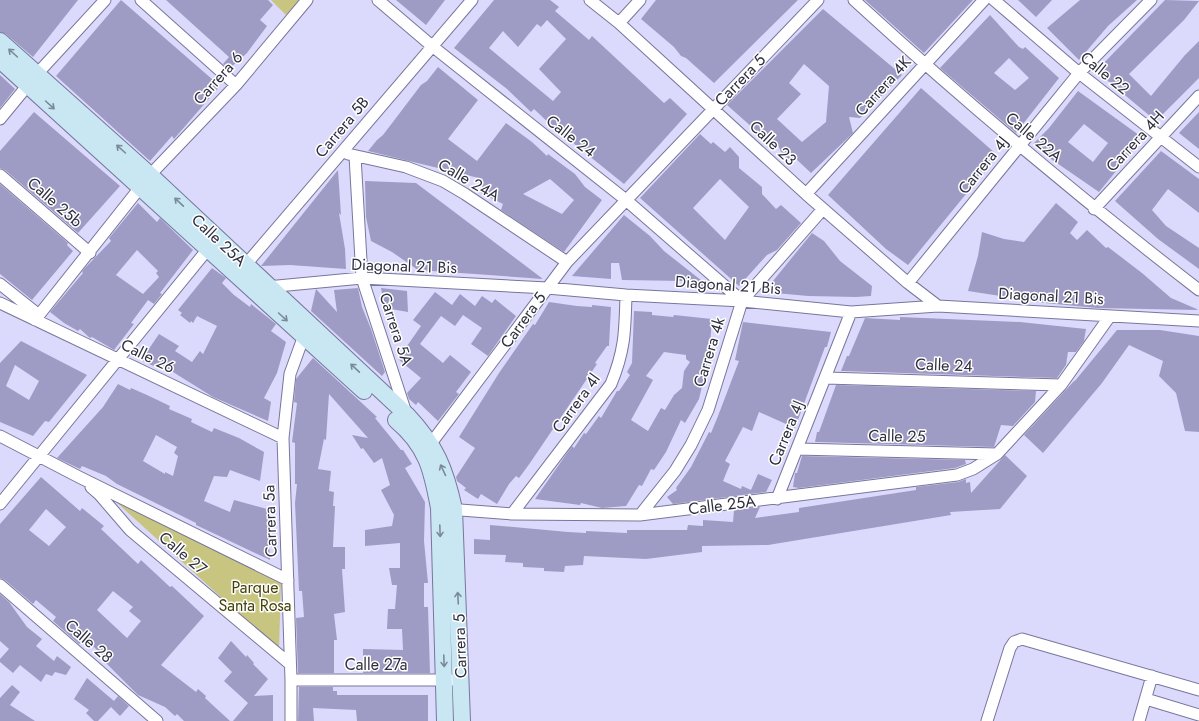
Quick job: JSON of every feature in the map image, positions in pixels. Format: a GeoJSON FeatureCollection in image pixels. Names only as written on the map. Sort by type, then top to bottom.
{"type":"FeatureCollection","features":[{"type":"Feature","properties":{"kind":"street"},"geometry":{"type":"LineString","coordinates":[[0,118],[32,80],[105,0]]}},
{"type":"Feature","properties":{"kind":"street"},"geometry":{"type":"LineString","coordinates":[[141,0],[236,85]]}},
{"type":"Feature","properties":{"kind":"street","name":"Carrera 6"},"geometry":{"type":"LineString","coordinates":[[37,318],[90,253],[145,181],[236,85],[307,0]]}},
{"type":"Feature","properties":{"kind":"street","name":"Calle 24"},"geometry":{"type":"LineString","coordinates":[[378,0],[432,46],[626,200],[742,300]]}},
{"type":"Feature","properties":{"kind":"street","name":"Carrera 5B"},"geometry":{"type":"LineString","coordinates":[[241,270],[472,0]]}},
{"type":"Feature","properties":{"kind":"street","name":"Calle 23"},"geometry":{"type":"LineString","coordinates":[[590,0],[619,23],[823,210],[908,283],[938,306]]}},
{"type":"Feature","properties":{"kind":"street"},"geometry":{"type":"LineString","coordinates":[[619,23],[640,0]]}},
{"type":"Feature","properties":{"kind":"street","name":"Carrera 5"},"geometry":{"type":"LineString","coordinates":[[462,721],[461,680],[447,509],[434,482],[428,448],[567,262],[712,108],[818,0]]}},
{"type":"Feature","properties":{"kind":"street","name":"Calle 22A"},"geometry":{"type":"LineString","coordinates":[[854,0],[924,64],[1019,146],[1094,209],[1199,290]]}},
{"type":"Feature","properties":{"kind":"street","name":"Carrera 4K"},"geometry":{"type":"LineString","coordinates":[[806,194],[984,0]]}},
{"type":"Feature","properties":{"kind":"street","name":"Calle 22"},"geometry":{"type":"LineString","coordinates":[[994,0],[1079,73],[1160,138],[1199,166]]}},
{"type":"Feature","properties":{"kind":"street","name":"Carrera 4J"},"geometry":{"type":"LineString","coordinates":[[908,283],[1079,73],[1151,0]]}},
{"type":"Feature","properties":{"kind":"street","name":"Calle 25A"},"geometry":{"type":"LineString","coordinates":[[0,41],[32,80],[145,181],[306,330],[402,425],[428,448]]}},
{"type":"Feature","properties":{"kind":"street","name":"Calle 25A"},"geometry":{"type":"LineString","coordinates":[[0,60],[32,80]]}},
{"type":"Feature","properties":{"kind":"street","name":"Carrera 4H"},"geometry":{"type":"LineString","coordinates":[[1094,209],[1199,96]]}},
{"type":"Feature","properties":{"kind":"street","name":"Calle 24A"},"geometry":{"type":"LineString","coordinates":[[342,153],[412,169],[443,181],[466,194],[567,262]]}},
{"type":"Feature","properties":{"kind":"street","name":"Carrera 5A"},"geometry":{"type":"LineString","coordinates":[[354,156],[362,278],[407,415]]}},
{"type":"Feature","properties":{"kind":"street","name":"Calle 25b"},"geometry":{"type":"LineString","coordinates":[[0,175],[90,253]]}},
{"type":"Feature","properties":{"kind":"street","name":"Carrera 4k"},"geometry":{"type":"LineString","coordinates":[[640,515],[675,471],[691,445],[708,410],[742,300],[823,210]]}},
{"type":"Feature","properties":{"kind":"street"},"geometry":{"type":"LineString","coordinates":[[0,504],[117,359],[213,244]]}},
{"type":"Feature","properties":{"kind":"street","name":"Diagonal 21 Bis"},"geometry":{"type":"LineString","coordinates":[[264,291],[362,278],[548,288],[626,295],[742,300],[851,312],[938,306],[1199,321]]}},
{"type":"Feature","properties":{"kind":"street"},"geometry":{"type":"LineString","coordinates":[[0,284],[37,318]]}},
{"type":"Feature","properties":{"kind":"street","name":"Carrera 4l"},"geometry":{"type":"LineString","coordinates":[[512,514],[611,384],[620,361],[624,340],[626,295]]}},
{"type":"Feature","properties":{"kind":"street","name":"Calle 26"},"geometry":{"type":"LineString","coordinates":[[0,303],[37,318],[117,359],[283,438]]}},
{"type":"Feature","properties":{"kind":"street","name":"Carrera 4J"},"geometry":{"type":"LineString","coordinates":[[777,499],[851,312]]}},
{"type":"Feature","properties":{"kind":"street","name":"Calle 25A"},"geometry":{"type":"LineString","coordinates":[[447,509],[512,514],[640,515],[777,499],[957,475],[973,469],[997,454],[1061,385],[1110,316]]}},
{"type":"Feature","properties":{"kind":"street","name":"Calle 25A"},"geometry":{"type":"LineString","coordinates":[[306,330],[407,415],[428,448]]}},
{"type":"Feature","properties":{"kind":"street","name":"Carrera 5a"},"geometry":{"type":"LineString","coordinates":[[291,721],[283,438],[290,374],[306,330]]}},
{"type":"Feature","properties":{"kind":"street","name":"Calle 24"},"geometry":{"type":"LineString","coordinates":[[826,378],[1061,385]]}},
{"type":"Feature","properties":{"kind":"street","name":"Calle 27"},"geometry":{"type":"LineString","coordinates":[[0,436],[79,477],[288,580]]}},
{"type":"Feature","properties":{"kind":"street","name":"Calle 25"},"geometry":{"type":"LineString","coordinates":[[797,449],[997,454]]}},
{"type":"Feature","properties":{"kind":"street","name":"Calle 27"},"geometry":{"type":"LineString","coordinates":[[79,477],[100,494],[130,530],[290,664]]}},
{"type":"Feature","properties":{"kind":"street","name":"Carrera 5"},"geometry":{"type":"LineString","coordinates":[[445,721],[447,509]]}},
{"type":"Feature","properties":{"kind":"street","name":"Calle 28"},"geometry":{"type":"LineString","coordinates":[[0,585],[157,721]]}},
{"type":"Feature","properties":{"kind":"street"},"geometry":{"type":"LineString","coordinates":[[987,721],[1010,648],[1014,642],[1022,639],[1199,690]]}},
{"type":"Feature","properties":{"kind":"street"},"geometry":{"type":"LineString","coordinates":[[1139,721],[1152,676]]}},
{"type":"Feature","properties":{"kind":"street","name":"Calle 27a"},"geometry":{"type":"LineString","coordinates":[[291,680],[461,680]]}},
{"type":"Feature","properties":{"kind":"street"},"geometry":{"type":"LineString","coordinates":[[1146,699],[1199,715]]}},
{"type":"Feature","properties":{"kind":"green space"},"geometry":{"type":"Polygon","coordinates":[[[271,0],[300,0],[286,15],[271,0]]]}},
{"type":"Feature","properties":{"kind":"green space","name":"Parque Santa Rosa"},"geometry":{"type":"Polygon","coordinates":[[[114,500],[281,582],[279,650],[114,500]]]}},
{"type":"Feature","properties":{"kind":"building"},"geometry":{"type":"Polygon","coordinates":[[[0,0],[78,0],[33,57],[6,34],[0,32],[0,0]]]}},
{"type":"Feature","properties":{"kind":"building"},"geometry":{"type":"Polygon","coordinates":[[[121,0],[220,86],[174,139],[172,136],[150,161],[56,76],[121,0]]]}},
{"type":"Feature","properties":{"kind":"building"},"geometry":{"type":"Polygon","coordinates":[[[166,0],[268,0],[273,5],[260,20],[267,26],[247,53],[229,69],[223,64],[229,57],[166,0]]]}},
{"type":"Feature","properties":{"kind":"building"},"geometry":{"type":"Polygon","coordinates":[[[396,0],[445,0],[426,25],[396,0]]]}},
{"type":"Feature","properties":{"kind":"building"},"geometry":{"type":"Polygon","coordinates":[[[494,0],[550,0],[559,7],[555,11],[589,40],[592,36],[664,103],[670,98],[687,114],[624,184],[552,126],[534,109],[531,112],[507,89],[454,48],[494,0]],[[547,20],[541,27],[537,24],[518,47],[503,31],[489,48],[553,101],[561,92],[539,69],[566,39],[547,20]]]}},
{"type":"Feature","properties":{"kind":"building"},"geometry":{"type":"Polygon","coordinates":[[[656,0],[798,0],[714,83],[686,58],[681,56],[674,47],[641,19],[656,0]]]}},
{"type":"Feature","properties":{"kind":"building"},"geometry":{"type":"Polygon","coordinates":[[[865,0],[973,0],[924,53],[865,0]]]}},
{"type":"Feature","properties":{"kind":"building"},"geometry":{"type":"Polygon","coordinates":[[[1018,0],[1052,0],[1036,17],[1018,0]]]}},
{"type":"Feature","properties":{"kind":"building"},"geometry":{"type":"Polygon","coordinates":[[[1080,0],[1137,0],[1108,26],[1079,60],[1047,28],[1080,0]]]}},
{"type":"Feature","properties":{"kind":"building"},"geometry":{"type":"Polygon","coordinates":[[[1165,0],[1199,1],[1184,20],[1129,74],[1151,96],[1185,55],[1199,41],[1199,78],[1156,121],[1096,71],[1165,0]]]}},
{"type":"Feature","properties":{"kind":"building"},"geometry":{"type":"Polygon","coordinates":[[[823,9],[902,75],[860,118],[849,117],[853,133],[811,173],[794,157],[790,161],[781,152],[778,145],[765,135],[762,136],[727,105],[823,9]],[[804,64],[789,83],[801,94],[777,119],[802,142],[826,122],[829,86],[804,64]]]}},
{"type":"Feature","properties":{"kind":"building"},"geometry":{"type":"Polygon","coordinates":[[[990,15],[1019,47],[1023,49],[1025,47],[1059,78],[1016,133],[940,68],[990,15]],[[1009,58],[994,73],[1015,90],[1029,78],[1009,58]]]}},
{"type":"Feature","properties":{"kind":"building"},"geometry":{"type":"Polygon","coordinates":[[[438,67],[478,100],[448,139],[477,161],[506,123],[532,142],[547,156],[548,154],[575,174],[585,187],[602,200],[564,252],[501,210],[503,204],[481,193],[483,179],[368,151],[383,135],[421,85],[427,81],[438,67]],[[550,179],[523,194],[562,214],[574,200],[550,179]]]}},
{"type":"Feature","properties":{"kind":"building"},"geometry":{"type":"Polygon","coordinates":[[[0,75],[15,89],[0,108],[0,75]]]}},
{"type":"Feature","properties":{"kind":"building"},"geometry":{"type":"Polygon","coordinates":[[[921,88],[995,153],[966,194],[908,265],[886,249],[828,195],[921,88]]]}},
{"type":"Feature","properties":{"kind":"building"},"geometry":{"type":"Polygon","coordinates":[[[1078,91],[1143,138],[1099,192],[1051,159],[1033,144],[1049,128],[1078,91]],[[1084,124],[1068,142],[1093,162],[1108,143],[1084,124]]]}},
{"type":"Feature","properties":{"kind":"building"},"geometry":{"type":"Polygon","coordinates":[[[34,112],[120,186],[78,233],[5,170],[0,168],[0,151],[34,112]]]}},
{"type":"Feature","properties":{"kind":"building"},"geometry":{"type":"Polygon","coordinates":[[[1199,112],[1199,149],[1179,133],[1199,112]]]}},
{"type":"Feature","properties":{"kind":"building"},"geometry":{"type":"Polygon","coordinates":[[[700,134],[711,144],[713,142],[725,152],[730,147],[739,157],[739,168],[762,187],[762,194],[776,209],[781,205],[801,223],[777,250],[767,255],[739,286],[640,198],[700,134]],[[720,179],[693,208],[725,240],[749,207],[720,179]]]}},
{"type":"Feature","properties":{"kind":"building"},"geometry":{"type":"Polygon","coordinates":[[[1161,151],[1199,179],[1199,213],[1168,189],[1152,210],[1166,226],[1199,248],[1199,269],[1158,239],[1115,201],[1161,151]]]}},
{"type":"Feature","properties":{"kind":"building"},"geometry":{"type":"Polygon","coordinates":[[[338,170],[341,215],[339,213],[345,249],[346,269],[290,265],[261,266],[338,170]]]}},
{"type":"Feature","properties":{"kind":"building"},"geometry":{"type":"Polygon","coordinates":[[[365,181],[416,183],[543,279],[418,270],[392,252],[371,241],[366,217],[365,181]]]}},
{"type":"Feature","properties":{"kind":"building"},"geometry":{"type":"Polygon","coordinates":[[[0,184],[68,243],[67,245],[73,251],[32,300],[0,274],[0,184]]]}},
{"type":"Feature","properties":{"kind":"building"},"geometry":{"type":"Polygon","coordinates":[[[138,203],[157,222],[160,218],[193,250],[160,293],[162,294],[154,304],[148,300],[131,323],[134,324],[114,350],[92,337],[90,338],[80,329],[78,331],[64,323],[50,312],[83,273],[82,272],[84,269],[111,241],[109,238],[138,203]],[[137,250],[116,275],[143,294],[159,277],[156,273],[158,271],[137,250]]]}},
{"type":"Feature","properties":{"kind":"building"},"geometry":{"type":"Polygon","coordinates":[[[1056,203],[1078,222],[1070,233],[1077,240],[1087,230],[1106,248],[1108,247],[1142,273],[1171,298],[1199,310],[1097,308],[1045,303],[968,291],[978,256],[982,232],[1004,239],[1024,242],[1056,203]]]}},
{"type":"Feature","properties":{"kind":"building"},"geometry":{"type":"Polygon","coordinates":[[[624,215],[650,236],[664,251],[711,288],[681,285],[684,281],[622,280],[619,263],[611,263],[611,279],[572,276],[624,215]]]}},
{"type":"Feature","properties":{"kind":"building"},"geometry":{"type":"Polygon","coordinates":[[[812,233],[824,241],[840,261],[872,286],[871,296],[808,296],[764,292],[812,233]]]}},
{"type":"Feature","properties":{"kind":"building"},"geometry":{"type":"Polygon","coordinates":[[[212,268],[226,278],[222,283],[234,295],[250,307],[251,304],[276,324],[271,331],[286,342],[277,373],[264,398],[271,402],[268,421],[213,397],[165,367],[162,370],[143,361],[144,356],[159,334],[179,346],[175,351],[192,362],[200,351],[203,354],[217,326],[197,316],[193,323],[191,321],[190,323],[180,315],[182,313],[178,310],[212,268]]]}},
{"type":"Feature","properties":{"kind":"building"},"geometry":{"type":"Polygon","coordinates":[[[358,288],[362,307],[385,372],[382,376],[311,311],[316,289],[337,312],[334,290],[358,288]]]}},
{"type":"Feature","properties":{"kind":"building"},"geometry":{"type":"Polygon","coordinates":[[[381,288],[407,291],[408,312],[385,308],[381,288]]]}},
{"type":"Feature","properties":{"kind":"building"},"geometry":{"type":"Polygon","coordinates":[[[435,292],[452,305],[460,294],[475,306],[482,296],[492,303],[495,299],[516,316],[488,356],[471,344],[482,328],[463,315],[455,326],[441,316],[420,344],[443,363],[450,355],[471,372],[456,392],[459,394],[438,421],[418,402],[416,405],[409,399],[407,393],[421,378],[398,359],[421,326],[413,320],[435,292]]]}},
{"type":"Feature","properties":{"kind":"building"},"geometry":{"type":"Polygon","coordinates":[[[549,302],[577,306],[592,307],[592,305],[611,307],[609,346],[607,346],[595,363],[597,364],[530,463],[519,478],[516,476],[509,484],[497,504],[481,494],[478,499],[464,490],[466,488],[457,481],[456,477],[475,448],[459,437],[499,373],[533,324],[535,325],[549,302]]]}},
{"type":"Feature","properties":{"kind":"building"},"geometry":{"type":"Polygon","coordinates":[[[634,311],[652,312],[652,315],[673,317],[674,315],[712,319],[709,357],[699,399],[685,423],[681,420],[666,452],[654,470],[651,469],[642,486],[639,485],[626,506],[602,508],[581,503],[580,505],[535,499],[572,446],[574,448],[584,433],[586,434],[599,416],[601,418],[617,391],[619,391],[630,375],[627,372],[632,363],[634,311]],[[664,352],[646,376],[653,380],[631,420],[648,431],[661,408],[665,410],[674,395],[682,388],[684,371],[690,362],[686,359],[686,355],[664,352]]]}},
{"type":"Feature","properties":{"kind":"building"},"geometry":{"type":"Polygon","coordinates":[[[900,317],[1020,322],[1086,329],[1084,341],[1076,352],[1068,352],[1066,365],[1057,378],[841,371],[865,318],[900,320],[900,317]]]}},
{"type":"Feature","properties":{"kind":"building"},"geometry":{"type":"Polygon","coordinates":[[[743,322],[831,332],[827,347],[825,347],[795,428],[759,412],[752,431],[743,427],[725,461],[730,464],[723,481],[741,489],[742,486],[751,490],[758,474],[772,480],[766,492],[673,504],[667,497],[677,490],[676,488],[691,467],[709,432],[711,433],[718,416],[739,361],[735,360],[743,322]]]}},
{"type":"Feature","properties":{"kind":"building"},"geometry":{"type":"Polygon","coordinates":[[[1117,330],[1160,330],[1199,336],[1199,432],[1185,431],[1176,393],[1159,376],[1163,361],[1129,345],[1102,383],[1043,453],[1024,435],[1075,380],[1074,382],[1117,330]]]}},
{"type":"Feature","properties":{"kind":"building"},"geometry":{"type":"Polygon","coordinates":[[[21,341],[87,375],[49,422],[45,421],[33,436],[0,422],[0,363],[21,341]],[[15,365],[6,386],[29,400],[39,381],[15,365]]]}},
{"type":"Feature","properties":{"kind":"building"},"geometry":{"type":"Polygon","coordinates":[[[313,358],[377,417],[375,418],[401,450],[403,450],[412,464],[405,468],[425,502],[424,541],[428,583],[424,583],[424,607],[428,607],[430,673],[363,673],[363,649],[403,650],[402,629],[387,629],[388,609],[395,609],[397,585],[392,585],[389,568],[400,568],[400,543],[365,546],[365,530],[392,526],[394,515],[381,490],[390,485],[382,458],[374,463],[363,448],[361,449],[352,435],[368,438],[329,394],[326,440],[324,439],[318,469],[331,471],[329,491],[334,492],[333,506],[335,506],[333,547],[345,547],[345,569],[342,569],[345,612],[334,614],[337,640],[334,640],[334,673],[298,673],[296,618],[304,617],[302,591],[299,591],[295,503],[297,484],[295,484],[295,443],[292,442],[297,403],[294,402],[296,379],[313,358]]]}},
{"type":"Feature","properties":{"kind":"building"},"geometry":{"type":"Polygon","coordinates":[[[118,384],[130,390],[131,388],[170,406],[169,409],[192,419],[191,422],[212,432],[214,428],[239,438],[264,452],[260,481],[230,470],[227,477],[214,476],[204,501],[230,512],[234,500],[271,510],[271,524],[268,523],[270,560],[196,525],[196,523],[117,484],[106,476],[82,466],[80,469],[57,458],[103,407],[118,384]],[[156,435],[143,461],[165,474],[165,472],[173,476],[178,456],[174,453],[177,447],[156,435]]]}},
{"type":"Feature","properties":{"kind":"building"},"geometry":{"type":"Polygon","coordinates":[[[836,385],[1036,391],[1035,402],[1013,426],[1001,425],[994,447],[815,442],[817,432],[819,432],[836,385]]]}},
{"type":"Feature","properties":{"kind":"building"},"geometry":{"type":"Polygon","coordinates":[[[1005,455],[1027,476],[1000,509],[950,512],[951,515],[768,545],[702,546],[702,552],[646,559],[584,556],[583,565],[565,566],[564,572],[544,571],[544,568],[523,567],[523,563],[505,562],[506,555],[474,554],[474,539],[490,540],[490,525],[586,533],[586,531],[627,533],[627,530],[687,530],[688,525],[703,526],[703,520],[733,522],[734,510],[760,507],[755,518],[799,512],[799,508],[916,490],[916,487],[958,482],[966,479],[966,483],[970,482],[971,493],[1005,455]]]}},
{"type":"Feature","properties":{"kind":"building"},"geometry":{"type":"Polygon","coordinates":[[[802,456],[965,460],[966,464],[955,468],[799,488],[793,487],[795,473],[797,473],[802,456]]]}},
{"type":"Feature","properties":{"kind":"building"},"geometry":{"type":"Polygon","coordinates":[[[41,477],[80,511],[82,508],[104,526],[101,529],[138,564],[141,560],[204,616],[161,665],[196,692],[198,689],[206,696],[205,698],[230,721],[184,721],[177,714],[175,716],[165,707],[138,695],[106,663],[108,660],[85,639],[79,644],[53,621],[56,617],[36,600],[33,604],[5,580],[0,578],[0,524],[41,477]],[[46,509],[29,530],[49,546],[66,527],[46,509]],[[113,591],[97,610],[127,638],[141,621],[129,611],[133,607],[113,591]]]}},
{"type":"Feature","properties":{"kind":"building"},"geometry":{"type":"Polygon","coordinates":[[[0,594],[9,602],[27,627],[42,639],[36,646],[54,661],[57,656],[71,667],[66,675],[55,672],[52,676],[46,674],[41,682],[20,665],[13,673],[0,662],[0,659],[9,649],[0,641],[0,594]]]}},
{"type":"Feature","properties":{"kind":"building"},"geometry":{"type":"Polygon","coordinates":[[[231,641],[246,657],[247,655],[254,663],[253,664],[268,679],[254,696],[273,695],[273,721],[233,721],[248,703],[224,681],[232,672],[218,658],[231,641]]]}},
{"type":"Feature","properties":{"kind":"building"},"geometry":{"type":"Polygon","coordinates":[[[87,678],[114,701],[118,696],[129,706],[120,716],[111,707],[98,721],[94,721],[86,713],[89,710],[74,699],[87,678]]]}},
{"type":"Feature","properties":{"kind":"building"},"geometry":{"type":"Polygon","coordinates":[[[12,685],[20,692],[10,705],[35,721],[0,721],[0,698],[12,685]]]}},
{"type":"Feature","properties":{"kind":"building"},"geometry":{"type":"Polygon","coordinates":[[[299,687],[333,687],[333,691],[337,691],[337,695],[428,695],[428,721],[357,721],[356,710],[313,708],[314,721],[298,721],[299,687]]]}}]}
